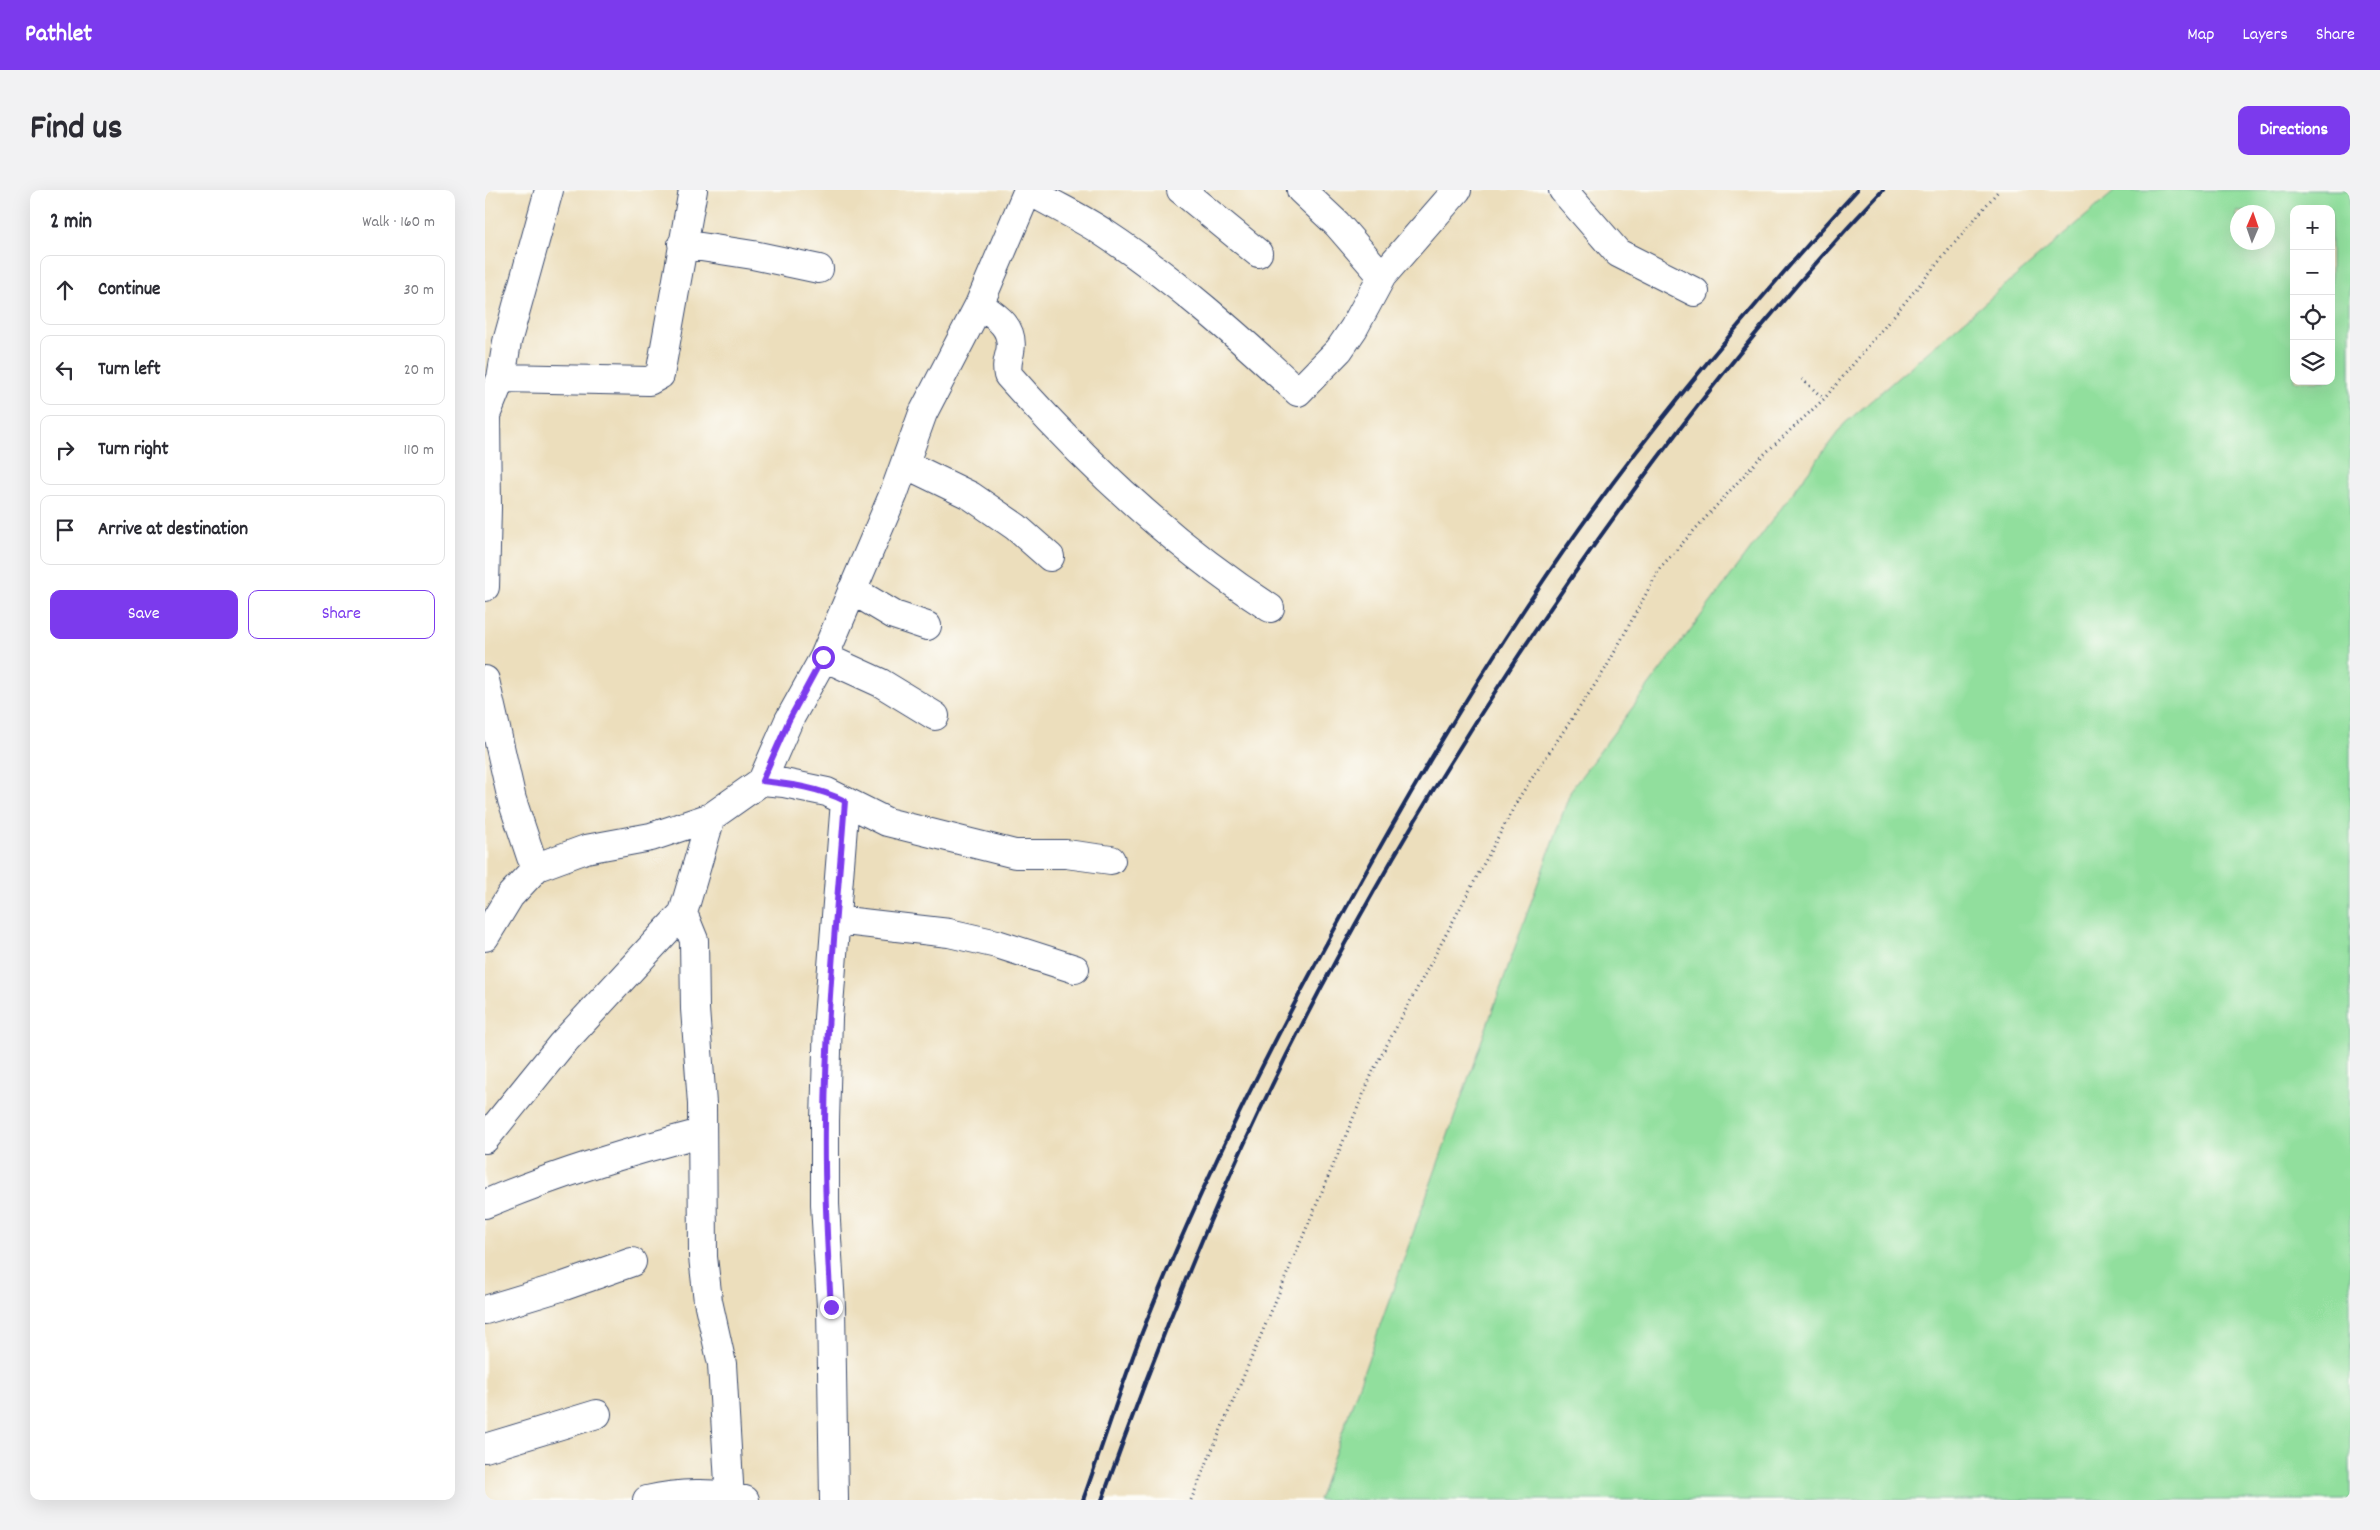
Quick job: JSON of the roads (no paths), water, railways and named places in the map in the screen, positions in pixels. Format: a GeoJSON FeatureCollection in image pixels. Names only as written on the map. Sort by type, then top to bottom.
{"type":"FeatureCollection","features":[{"type":"Feature","properties":{"kind":"street"},"geometry":{"type":"LineString","coordinates":[[485,587],[487,508],[485,415],[501,378],[507,342],[549,190]]}},
{"type":"Feature","properties":{"kind":"street"},"geometry":{"type":"LineString","coordinates":[[501,378],[649,381],[660,375],[693,190]]}},
{"type":"Feature","properties":{"kind":"street"},"geometry":{"type":"LineString","coordinates":[[485,937],[510,896],[537,867],[586,850],[651,837],[711,817],[762,781],[789,720],[823,657],[905,464],[923,413],[979,305],[1028,190],[1104,233],[1169,280],[1239,337],[1298,392],[1339,350],[1354,328],[1381,276],[1454,191]]}},
{"type":"Feature","properties":{"kind":"street"},"geometry":{"type":"LineString","coordinates":[[1181,190],[1258,253]]}},
{"type":"Feature","properties":{"kind":"street"},"geometry":{"type":"LineString","coordinates":[[1301,190],[1337,224],[1381,276]]}},
{"type":"Feature","properties":{"kind":"street"},"geometry":{"type":"LineString","coordinates":[[1563,190],[1618,253],[1695,292]]}},
{"type":"Feature","properties":{"kind":"street"},"geometry":{"type":"LineString","coordinates":[[682,244],[753,255],[819,269]]}},
{"type":"Feature","properties":{"kind":"street"},"geometry":{"type":"LineString","coordinates":[[979,305],[1002,320],[1009,334],[1011,349],[1006,368],[1008,375],[1043,414],[1097,469],[1161,528],[1203,561],[1270,608]]}},
{"type":"Feature","properties":{"kind":"street"},"geometry":{"type":"LineString","coordinates":[[905,464],[971,496],[1016,527],[1050,557]]}},
{"type":"Feature","properties":{"kind":"street"},"geometry":{"type":"LineString","coordinates":[[852,590],[894,615],[927,626]]}},
{"type":"Feature","properties":{"kind":"street"},"geometry":{"type":"LineString","coordinates":[[823,657],[881,683],[935,716]]}},
{"type":"Feature","properties":{"kind":"street"},"geometry":{"type":"LineString","coordinates":[[485,680],[512,800],[531,857],[537,867]]}},
{"type":"Feature","properties":{"kind":"street"},"geometry":{"type":"LineString","coordinates":[[762,781],[784,783],[827,792],[887,822],[1015,854],[1066,854],[1111,860]]}},
{"type":"Feature","properties":{"kind":"street"},"geometry":{"type":"LineString","coordinates":[[833,1500],[831,1316],[825,1204],[825,1121],[828,1018],[845,801]]}},
{"type":"Feature","properties":{"kind":"street"},"geometry":{"type":"LineString","coordinates":[[485,1139],[561,1045],[683,913],[711,817]]}},
{"type":"Feature","properties":{"kind":"street"},"geometry":{"type":"LineString","coordinates":[[647,1500],[665,1496],[735,1498],[722,1364],[708,1301],[703,1257],[704,1202],[701,1133],[703,1104],[695,1008],[694,940],[683,913]]}},
{"type":"Feature","properties":{"kind":"street"},"geometry":{"type":"LineString","coordinates":[[836,920],[949,933],[997,944],[1075,969]]}},
{"type":"Feature","properties":{"kind":"street"},"geometry":{"type":"LineString","coordinates":[[485,1204],[533,1185],[651,1146],[701,1133]]}},
{"type":"Feature","properties":{"kind":"street"},"geometry":{"type":"LineString","coordinates":[[485,1310],[564,1286],[632,1262]]}},
{"type":"Feature","properties":{"kind":"street"},"geometry":{"type":"LineString","coordinates":[[485,1448],[597,1414]]}},
{"type":"Feature","properties":{"kind":"railway"},"geometry":{"type":"LineString","coordinates":[[1083,1500],[1139,1340],[1209,1176],[1261,1068],[1316,962],[1435,752],[1531,599],[1645,440],[1770,288],[1857,190]]}},
{"type":"Feature","properties":{"kind":"railway"},"geometry":{"type":"LineString","coordinates":[[1102,1500],[1165,1332],[1237,1159],[1308,1013],[1346,942],[1427,801],[1513,664],[1642,479],[1687,419],[1782,302],[1883,190]]}}]}
